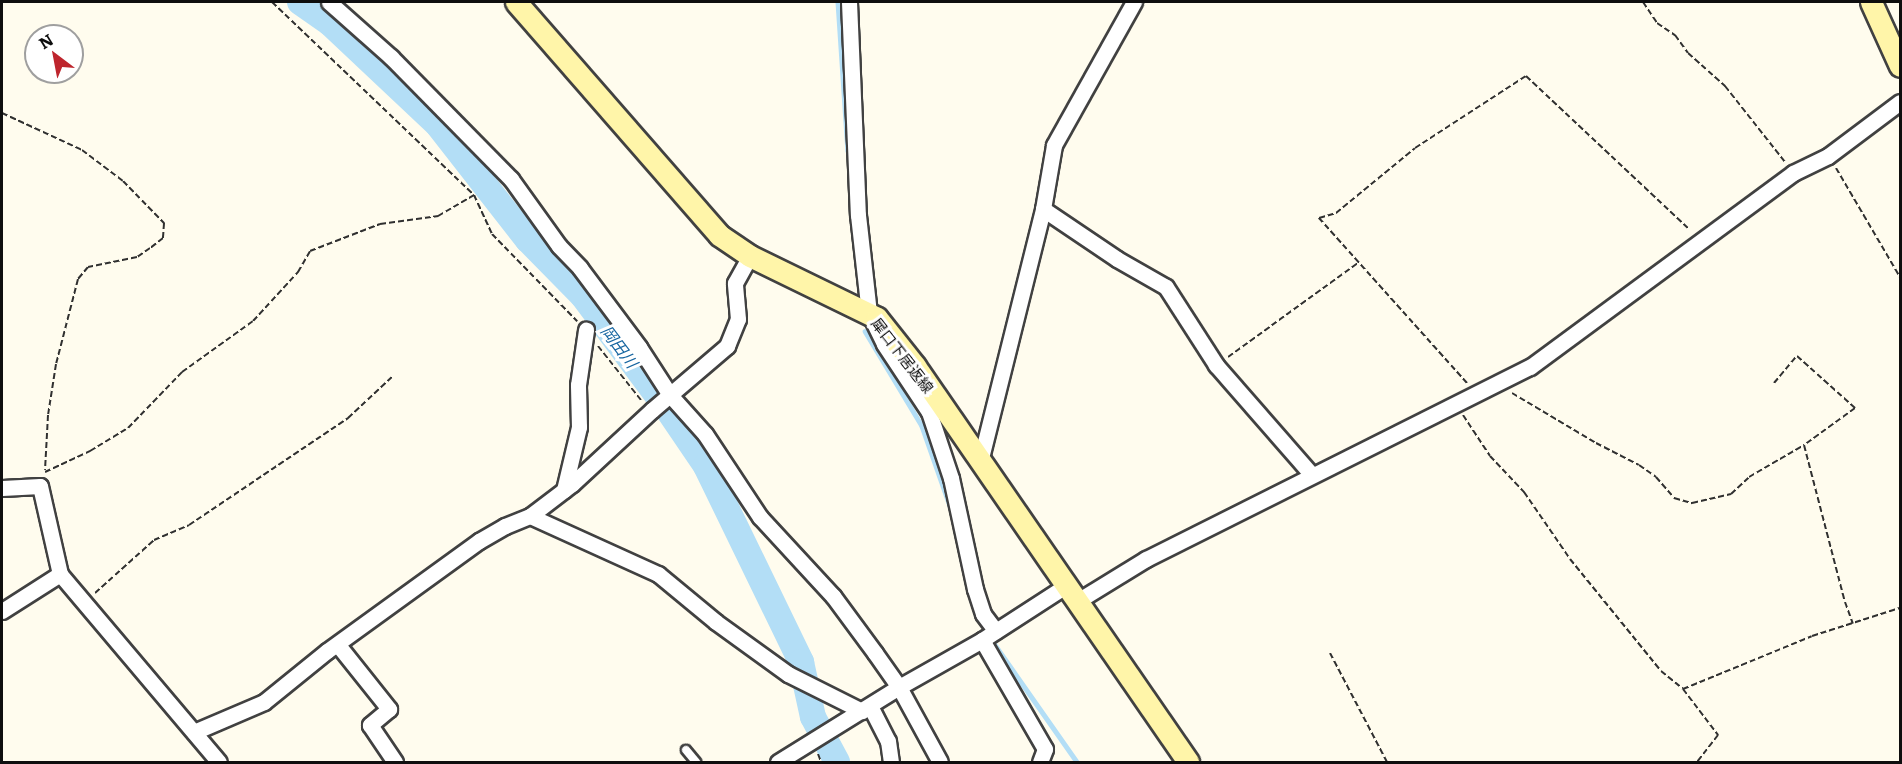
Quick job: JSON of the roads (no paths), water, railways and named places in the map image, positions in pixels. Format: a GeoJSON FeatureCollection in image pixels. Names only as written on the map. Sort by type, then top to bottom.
{"type":"FeatureCollection","features":[{"type":"Feature","properties":{"kind":"main road","name":"犀口下居返線"},"geometry":{"type":"LineString","coordinates":[[516,2],[719,235],[750,256],[877,318],[915,366],[1188,762]]}},
{"type":"Feature","properties":{"kind":"main road"},"geometry":{"type":"LineString","coordinates":[[1871,2],[1900,66]]}},
{"type":"Feature","properties":{"kind":"street"},"geometry":{"type":"LineString","coordinates":[[329,2],[391,57],[511,179],[559,246],[580,268],[639,347],[670,395],[705,434],[760,517],[833,596],[899,687],[940,762]]}},
{"type":"Feature","properties":{"kind":"street"},"geometry":{"type":"LineString","coordinates":[[849,2],[858,215],[869,313],[884,344],[929,412],[951,478],[975,589],[983,614],[996,631]]}},
{"type":"Feature","properties":{"kind":"street"},"geometry":{"type":"LineString","coordinates":[[980,462],[1043,209],[1054,145],[1134,2]]}},
{"type":"Feature","properties":{"kind":"street"},"geometry":{"type":"LineString","coordinates":[[778,762],[899,687],[996,631],[1146,559],[1311,474],[1530,367],[1793,173],[1828,156],[1900,102]]}},
{"type":"Feature","properties":{"kind":"street"},"geometry":{"type":"LineString","coordinates":[[1043,209],[1117,259],[1166,287],[1216,365],[1311,474]]}},
{"type":"Feature","properties":{"kind":"street"},"geometry":{"type":"LineString","coordinates":[[194,732],[264,702],[479,541],[505,526],[530,516],[564,490],[727,346],[738,318],[735,283],[750,256]]}},
{"type":"Feature","properties":{"kind":"street"},"geometry":{"type":"LineString","coordinates":[[564,490],[579,427],[578,385],[586,330]]}},
{"type":"Feature","properties":{"kind":"street"},"geometry":{"type":"LineString","coordinates":[[2,488],[42,479],[60,574],[219,762]]}},
{"type":"Feature","properties":{"kind":"street"},"geometry":{"type":"LineString","coordinates":[[530,516],[658,574],[716,622],[788,674],[822,692],[866,709],[888,741],[891,762]]}},
{"type":"Feature","properties":{"kind":"street"},"geometry":{"type":"LineString","coordinates":[[2,610],[60,574]]}},
{"type":"Feature","properties":{"kind":"street"},"geometry":{"type":"LineString","coordinates":[[982,640],[1045,749],[1040,762]]}},
{"type":"Feature","properties":{"kind":"street"},"geometry":{"type":"LineString","coordinates":[[338,645],[389,709],[370,725],[395,762]]}},
{"type":"Feature","properties":{"kind":"lane"},"geometry":{"type":"LineString","coordinates":[[686,750],[696,762]]}},
{"type":"Feature","properties":{"kind":"waterway","name":"岡田川"},"geometry":{"type":"LineString","coordinates":[[300,2],[331,24],[438,125],[528,240],[583,296],[668,410],[706,466],[801,662],[813,717],[837,762]]}},
{"type":"Feature","properties":{"kind":"waterway"},"geometry":{"type":"LineString","coordinates":[[838,2],[848,151]]}},
{"type":"Feature","properties":{"kind":"waterway"},"geometry":{"type":"LineString","coordinates":[[865,331],[922,426],[950,506]]}},
{"type":"Feature","properties":{"kind":"waterway"},"geometry":{"type":"LineString","coordinates":[[991,639],[1077,762]]}}]}
